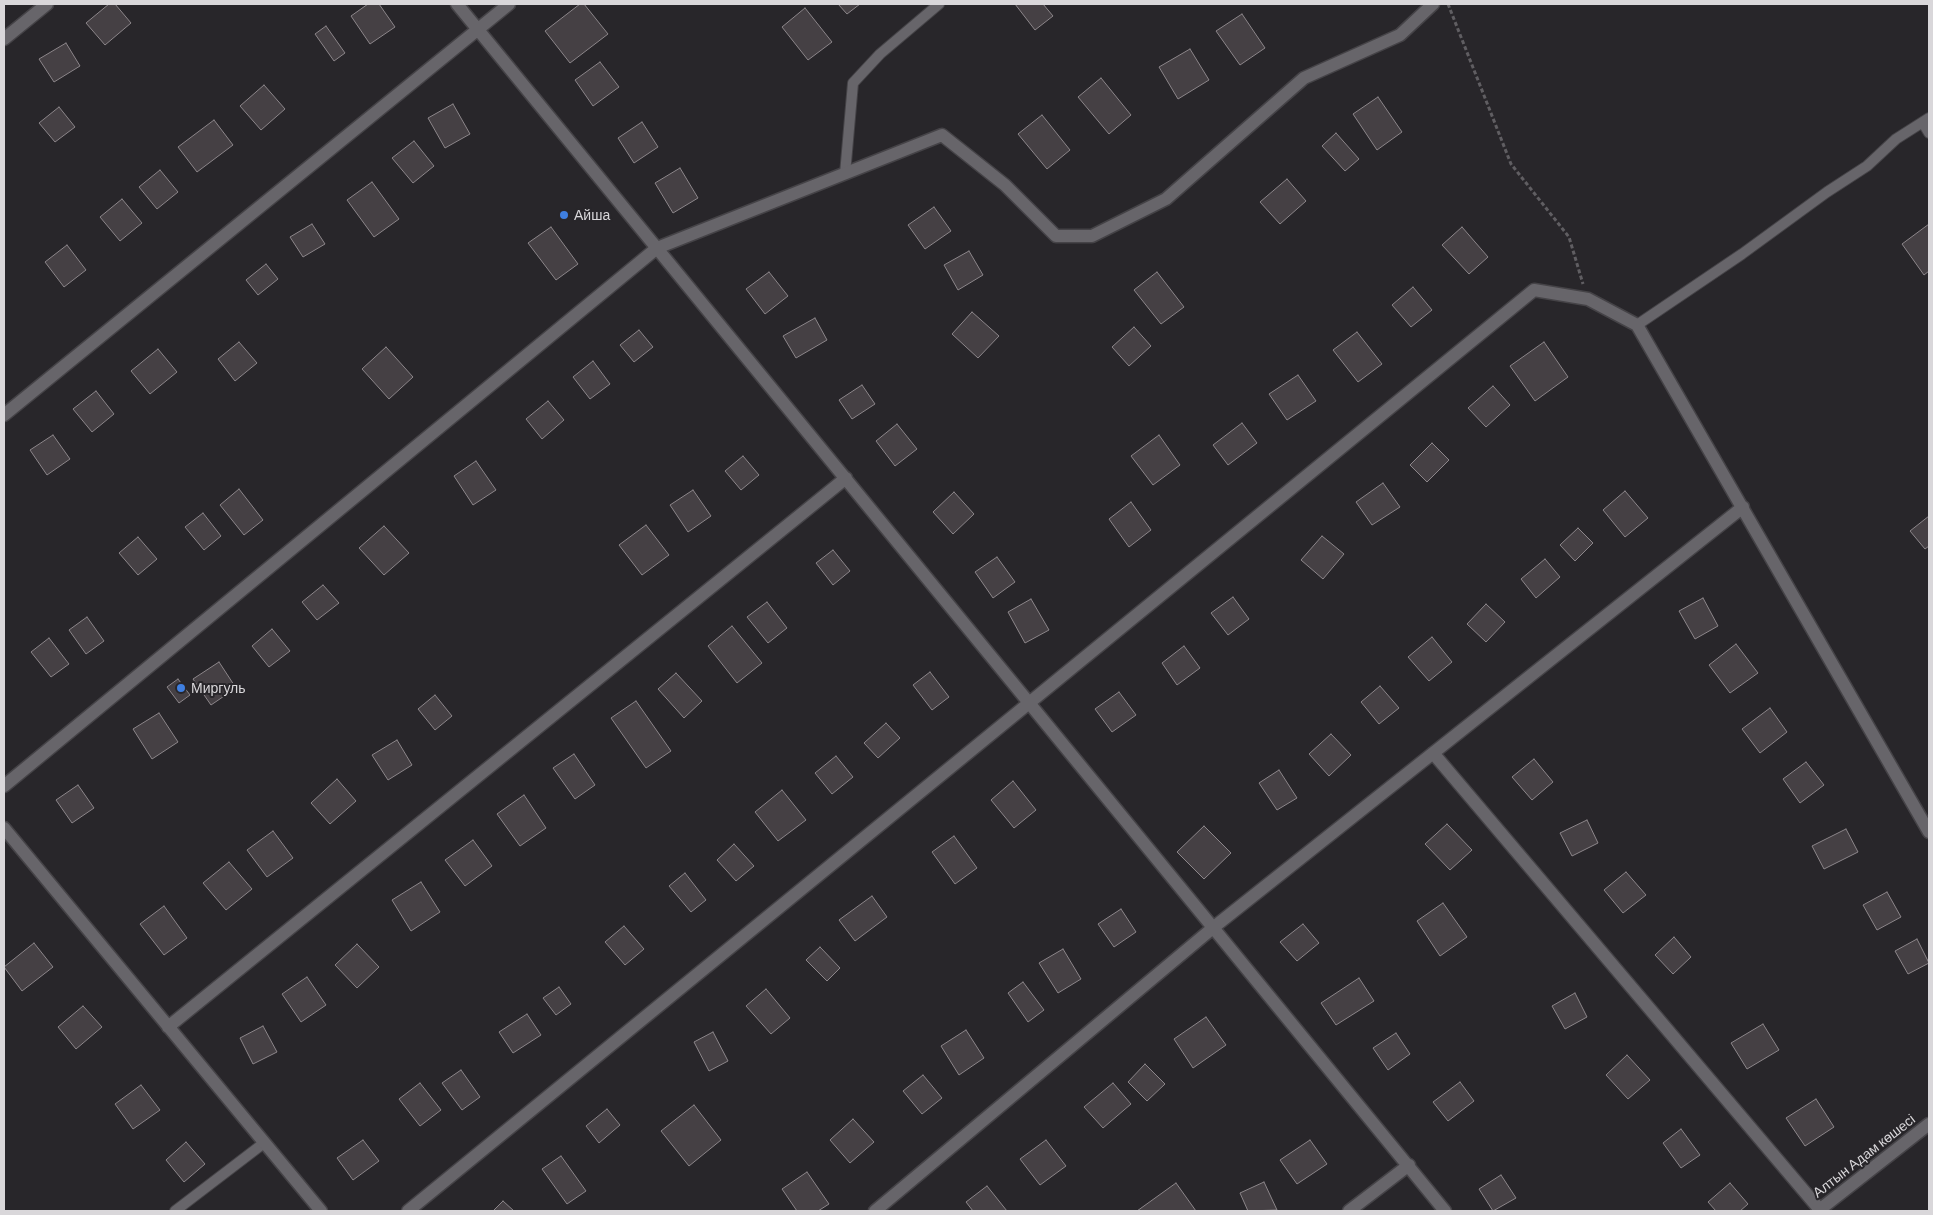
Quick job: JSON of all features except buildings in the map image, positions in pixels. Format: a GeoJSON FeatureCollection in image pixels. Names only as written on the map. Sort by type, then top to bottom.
{"type":"FeatureCollection","features":[{"type":"Feature","properties":{"kind":"street"},"geometry":{"type":"LineString","coordinates":[[4,39],[47,4]]}},
{"type":"Feature","properties":{"kind":"street"},"geometry":{"type":"LineString","coordinates":[[457,4],[1446,1211]]}},
{"type":"Feature","properties":{"kind":"street"},"geometry":{"type":"LineString","coordinates":[[4,415],[509,4]]}},
{"type":"Feature","properties":{"kind":"street"},"geometry":{"type":"LineString","coordinates":[[4,786],[657,248],[942,135],[1005,185],[1056,236],[1092,236],[1166,199],[1304,78],[1400,35],[1433,4]]}},
{"type":"Feature","properties":{"kind":"street"},"geometry":{"type":"LineString","coordinates":[[408,1211],[1534,290],[1588,300],[1638,325],[1929,832]]}},
{"type":"Feature","properties":{"kind":"street"},"geometry":{"type":"LineString","coordinates":[[168,1027],[846,478]]}},
{"type":"Feature","properties":{"kind":"street"},"geometry":{"type":"LineString","coordinates":[[875,1211],[1214,927],[1743,507]]}},
{"type":"Feature","properties":{"kind":"street"},"geometry":{"type":"LineString","coordinates":[[1434,753],[1820,1211]]}},
{"type":"Feature","properties":{"kind":"street"},"geometry":{"type":"LineString","coordinates":[[4,828],[321,1211]]}},
{"type":"Feature","properties":{"kind":"street","name":"Алтын Адам көшесі"},"geometry":{"type":"LineString","coordinates":[[1820,1211],[1929,1124]]}},
{"type":"Feature","properties":{"kind":"street"},"geometry":{"type":"LineString","coordinates":[[1349,1211],[1409,1165]]}},
{"type":"Feature","properties":{"kind":"lane"},"geometry":{"type":"LineString","coordinates":[[845,174],[853,82],[880,54],[940,4]]}},
{"type":"Feature","properties":{"kind":"lane"},"geometry":{"type":"LineString","coordinates":[[1638,325],[1867,166],[1896,139],[1926,120],[1929,134]]}},
{"type":"Feature","properties":{"kind":"lane"},"geometry":{"type":"LineString","coordinates":[[176,1211],[264,1143]]}},
{"type":"Feature","properties":{"kind":"path"},"geometry":{"type":"LineString","coordinates":[[1448,4],[1511,164],[1569,237],[1588,300]]}},
{"type":"Feature","properties":{"kind":"place","name":"Айша"},"geometry":{"type":"Point","coordinates":[564,215]}},
{"type":"Feature","properties":{"kind":"place","name":"Миргуль"},"geometry":{"type":"Point","coordinates":[181,688]}}]}
